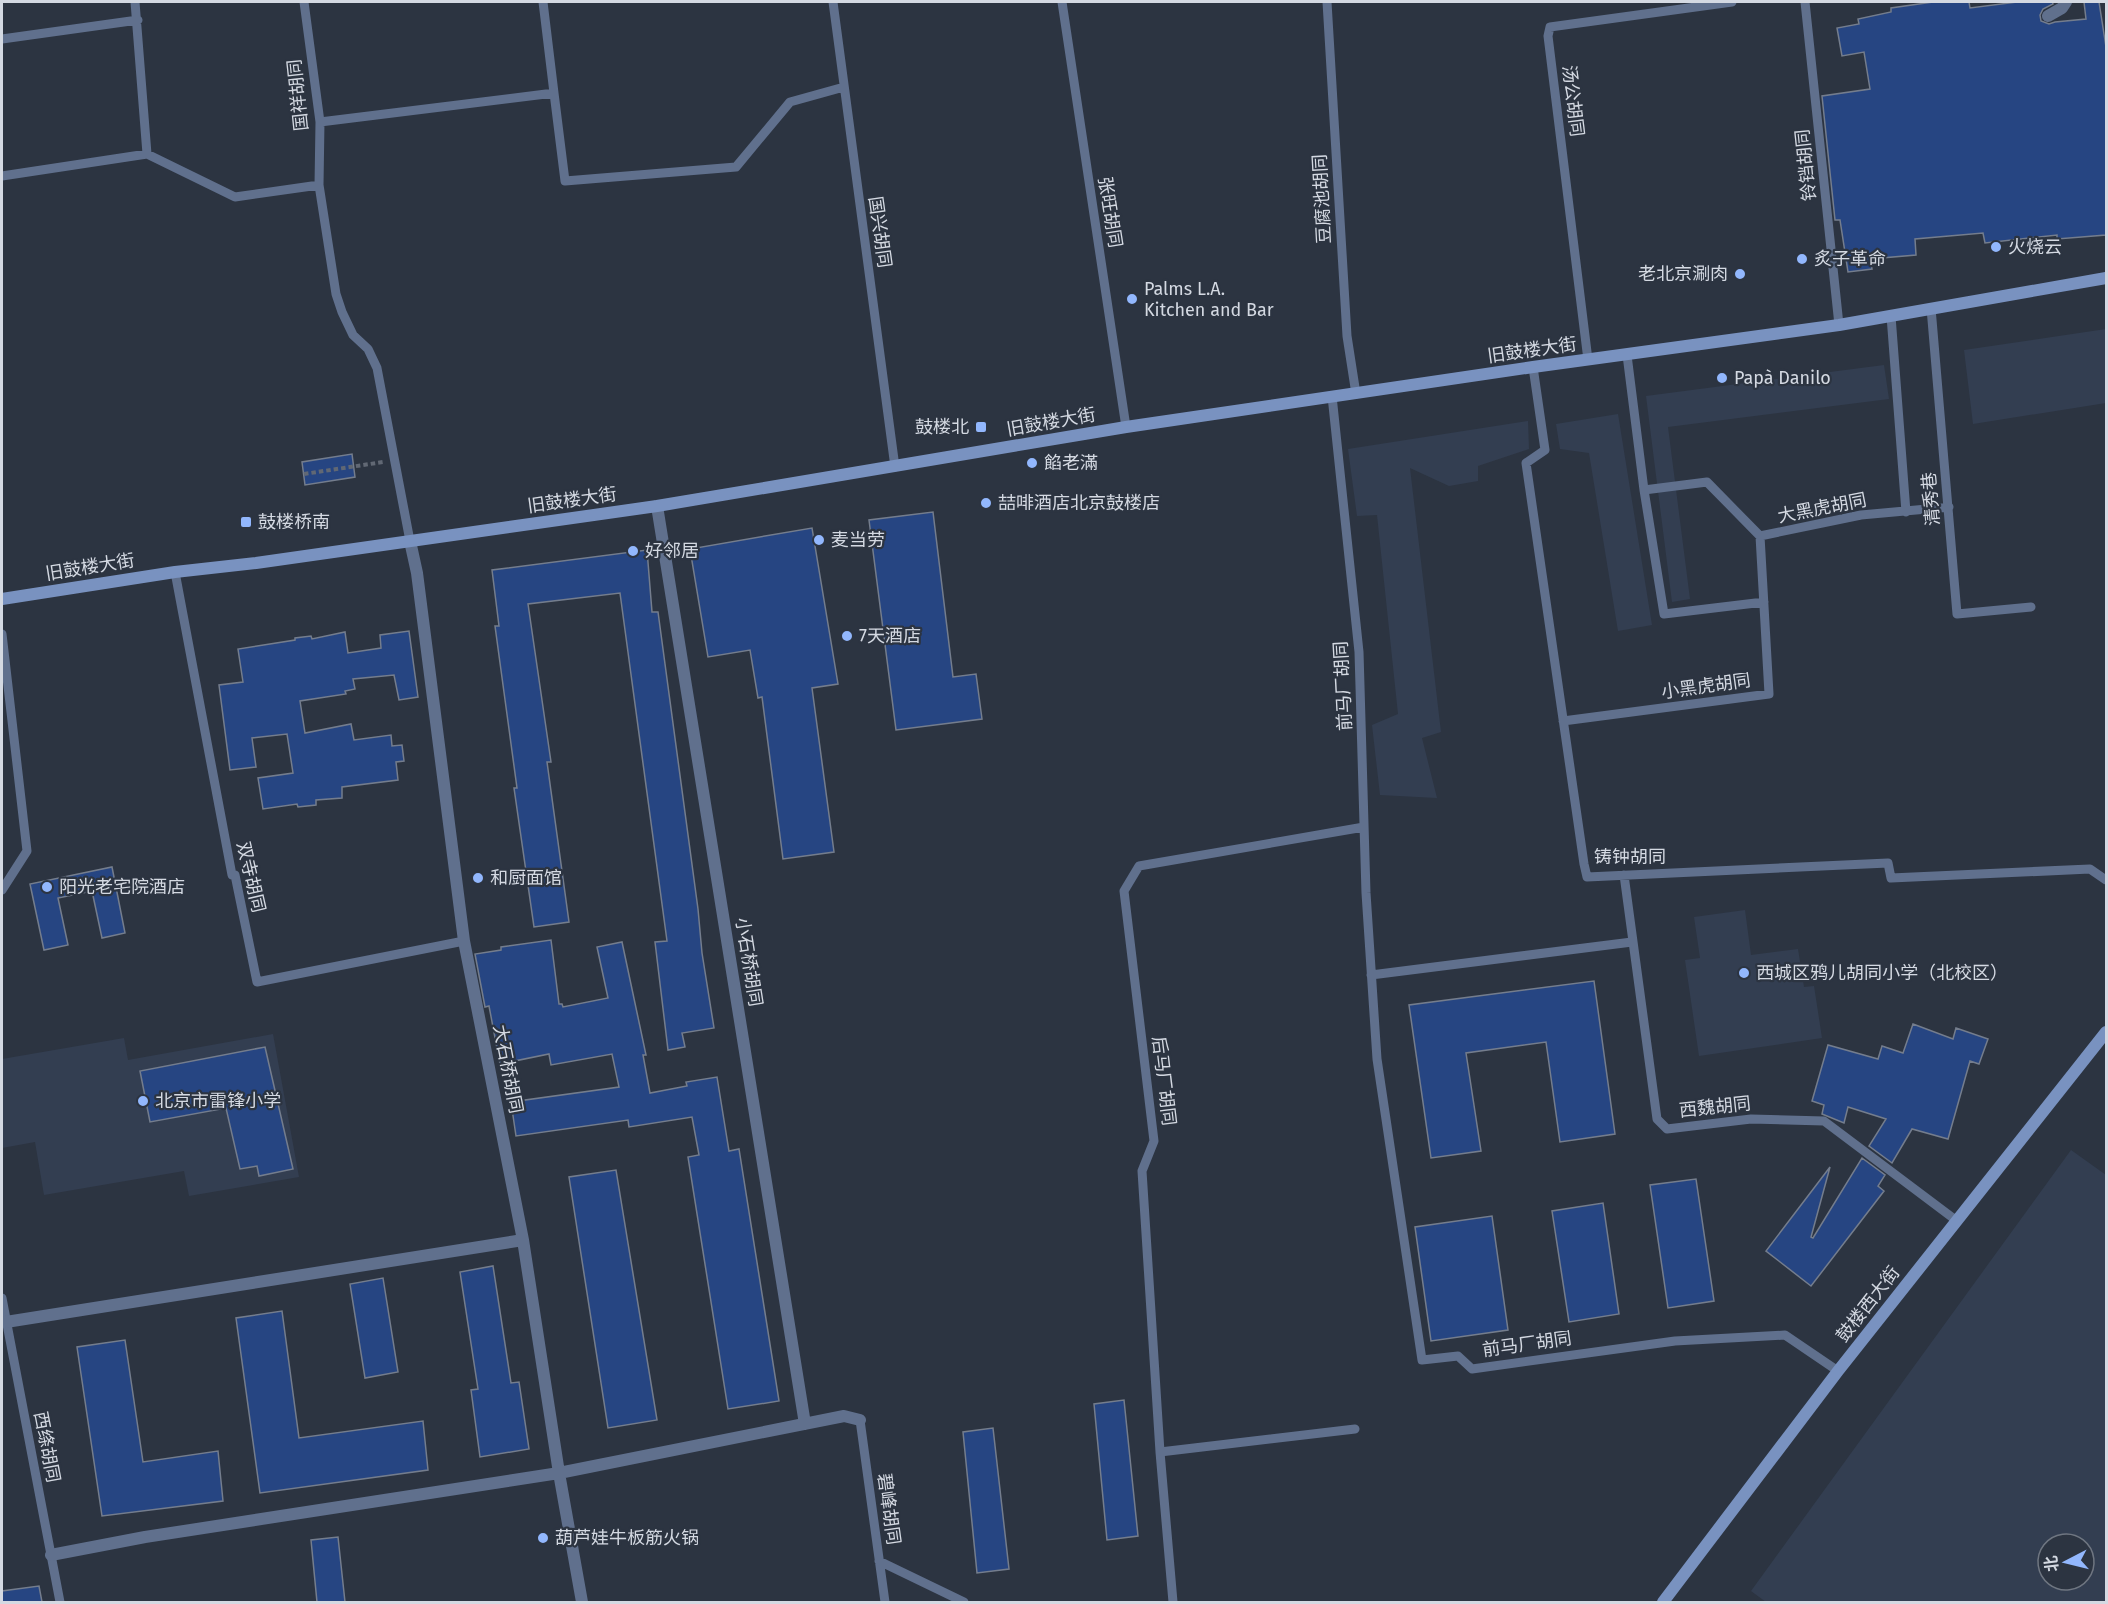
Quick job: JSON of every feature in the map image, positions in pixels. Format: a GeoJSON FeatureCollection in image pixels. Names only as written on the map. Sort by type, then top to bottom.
{"type":"FeatureCollection","features":[{"type":"Feature","properties":{"kind":"main road","name":"旧鼓楼大街"},"geometry":{"type":"LineString","coordinates":[[2,599],[175,572],[657,506],[1126,427],[1839,325],[2106,278]]}},
{"type":"Feature","properties":{"kind":"main road","name":"鼓楼西大街"},"geometry":{"type":"LineString","coordinates":[[1663,1602],[1838,1371],[2106,1032]]}},
{"type":"Feature","properties":{"kind":"street"},"geometry":{"type":"LineString","coordinates":[[2048,16],[2062,8],[2066,2]]}},
{"type":"Feature","properties":{"kind":"street","name":"小石桥胡同"},"geometry":{"type":"LineString","coordinates":[[657,506],[805,1424]]}},
{"type":"Feature","properties":{"kind":"street","name":"大石桥胡同"},"geometry":{"type":"LineString","coordinates":[[410,541],[417,573],[464,940],[523,1240],[559,1473],[582,1602]]}},
{"type":"Feature","properties":{"kind":"street"},"geometry":{"type":"LineString","coordinates":[[6,1322],[523,1240]]}},
{"type":"Feature","properties":{"kind":"street"},"geometry":{"type":"LineString","coordinates":[[51,1555],[145,1537],[559,1473],[844,1416],[860,1420]]}},
{"type":"Feature","properties":{"kind":"lane"},"geometry":{"type":"LineString","coordinates":[[135,2],[147,154]]}},
{"type":"Feature","properties":{"kind":"lane","name":"国祥胡同"},"geometry":{"type":"LineString","coordinates":[[304,2],[320,123],[319,185],[336,294],[353,335],[368,349],[377,368],[410,541]]}},
{"type":"Feature","properties":{"kind":"lane"},"geometry":{"type":"LineString","coordinates":[[543,2],[565,181],[736,167],[790,102],[844,87]]}},
{"type":"Feature","properties":{"kind":"lane","name":"国兴胡同"},"geometry":{"type":"LineString","coordinates":[[832,2],[895,467]]}},
{"type":"Feature","properties":{"kind":"lane","name":"张旺胡同"},"geometry":{"type":"LineString","coordinates":[[1062,2],[1126,427]]}},
{"type":"Feature","properties":{"kind":"lane","name":"豆腐池胡同"},"geometry":{"type":"LineString","coordinates":[[1327,2],[1347,336],[1356,394]]}},
{"type":"Feature","properties":{"kind":"lane","name":"汤公胡同"},"geometry":{"type":"LineString","coordinates":[[1588,360],[1548,36],[1550,27],[1732,2]]}},
{"type":"Feature","properties":{"kind":"lane","name":"铃铛胡同"},"geometry":{"type":"LineString","coordinates":[[1805,2],[1839,325]]}},
{"type":"Feature","properties":{"kind":"lane"},"geometry":{"type":"LineString","coordinates":[[2,39],[138,20]]}},
{"type":"Feature","properties":{"kind":"lane"},"geometry":{"type":"LineString","coordinates":[[320,123],[554,93]]}},
{"type":"Feature","properties":{"kind":"lane"},"geometry":{"type":"LineString","coordinates":[[2,176],[147,154],[235,197],[319,185]]}},
{"type":"Feature","properties":{"kind":"lane","name":"清秀巷"},"geometry":{"type":"LineString","coordinates":[[1931,308],[1957,614],[2031,607]]}},
{"type":"Feature","properties":{"kind":"lane"},"geometry":{"type":"LineString","coordinates":[[1891,316],[1906,512]]}},
{"type":"Feature","properties":{"kind":"lane"},"geometry":{"type":"LineString","coordinates":[[1627,355],[1644,490],[1664,614],[1764,602]]}},
{"type":"Feature","properties":{"kind":"lane","name":"铸钟胡同"},"geometry":{"type":"LineString","coordinates":[[1533,367],[1545,450],[1526,464],[1587,877],[1888,862],[1892,878],[2090,869],[2106,880]]}},
{"type":"Feature","properties":{"kind":"lane","name":"前马厂胡同"},"geometry":{"type":"LineString","coordinates":[[1332,396],[1359,652],[1364,827],[1377,1059],[1422,1360],[1458,1356],[1472,1369],[1675,1341],[1785,1335],[1838,1371]]}},
{"type":"Feature","properties":{"kind":"lane","name":"大黑虎胡同"},"geometry":{"type":"LineString","coordinates":[[1644,490],[1707,482],[1761,536],[1861,515],[1949,507]]}},
{"type":"Feature","properties":{"kind":"lane","name":"小黑虎胡同"},"geometry":{"type":"LineString","coordinates":[[1563,721],[1768,694],[1761,536]]}},
{"type":"Feature","properties":{"kind":"lane","name":"双寺胡同"},"geometry":{"type":"LineString","coordinates":[[175,572],[232,875],[235,875],[257,982],[464,940]]}},
{"type":"Feature","properties":{"kind":"lane"},"geometry":{"type":"LineString","coordinates":[[2,634],[27,851],[2,890]]}},
{"type":"Feature","properties":{"kind":"lane","name":"后马厂胡同"},"geometry":{"type":"LineString","coordinates":[[1173,1602],[1160,1452],[1142,1171],[1154,1140],[1124,891],[1138,866],[1364,827]]}},
{"type":"Feature","properties":{"kind":"lane","name":"西魏胡同"},"geometry":{"type":"LineString","coordinates":[[1624,875],[1657,1119],[1667,1129],[1751,1119],[1824,1121],[1957,1221]]}},
{"type":"Feature","properties":{"kind":"lane"},"geometry":{"type":"LineString","coordinates":[[1371,975],[1632,942]]}},
{"type":"Feature","properties":{"kind":"lane","name":"西绦胡同"},"geometry":{"type":"LineString","coordinates":[[2,1298],[60,1602]]}},
{"type":"Feature","properties":{"kind":"lane","name":"碧峰胡同"},"geometry":{"type":"LineString","coordinates":[[860,1420],[885,1602]]}},
{"type":"Feature","properties":{"kind":"lane"},"geometry":{"type":"LineString","coordinates":[[1160,1452],[1355,1429]]}},
{"type":"Feature","properties":{"kind":"lane"},"geometry":{"type":"LineString","coordinates":[[879,1561],[964,1602]]}},
{"type":"Feature","properties":{"kind":"path"},"geometry":{"type":"LineString","coordinates":[[304,474],[394,460]]}},
{"type":"Feature","properties":{"kind":"shaded area"},"geometry":{"type":"Polygon","coordinates":[[[2106,329],[2106,403],[1973,424],[1964,350],[2106,329]]]}},
{"type":"Feature","properties":{"kind":"shaded area"},"geometry":{"type":"Polygon","coordinates":[[[1884,365],[1889,399],[1668,427],[1690,599],[1672,602],[1646,396],[1884,365]]]}},
{"type":"Feature","properties":{"kind":"shaded area"},"geometry":{"type":"Polygon","coordinates":[[[1618,414],[1652,625],[1618,631],[1589,453],[1560,449],[1556,424],[1618,414]]]}},
{"type":"Feature","properties":{"kind":"shaded area"},"geometry":{"type":"Polygon","coordinates":[[[1528,421],[1529,449],[1478,466],[1478,481],[1449,486],[1410,468],[1441,732],[1422,738],[1437,798],[1380,795],[1372,725],[1398,714],[1377,515],[1357,516],[1348,449],[1528,421]]]}},
{"type":"Feature","properties":{"kind":"shaded area","name":"西城区鸦儿胡同小学（北校区）"},"geometry":{"type":"Polygon","coordinates":[[[1745,910],[1751,955],[1798,949],[1804,987],[1814,986],[1822,1038],[1699,1056],[1685,960],[1700,958],[1694,917],[1745,910]]]}},
{"type":"Feature","properties":{"kind":"shaded area","name":"北京市雷锋小学"},"geometry":{"type":"Polygon","coordinates":[[[273,1034],[299,1177],[189,1196],[184,1171],[44,1195],[35,1142],[2,1148],[2,1059],[124,1038],[128,1060],[273,1034]]]}},
{"type":"Feature","properties":{"kind":"shaded area"},"geometry":{"type":"Polygon","coordinates":[[[2071,1150],[2106,1175],[2106,1601],[1766,1602],[1751,1591],[2071,1150]]]}},
{"type":"Feature","properties":{"kind":"building"},"geometry":{"type":"Polygon","coordinates":[[[1933,2],[1969,2],[1970,8],[2017,2],[2052,2],[2053,4],[2043,9],[2040,15],[2041,21],[2049,24],[2086,19],[2084,2],[2099,2],[2106,47],[2106,235],[2057,239],[2057,235],[1985,243],[1983,233],[1915,239],[1916,255],[1870,259],[1872,269],[1848,272],[1840,220],[1835,220],[1822,96],[1870,89],[1864,52],[1842,56],[1837,28],[1859,24],[1858,19],[1891,12],[1891,8],[1933,2]]]}},
{"type":"Feature","properties":{"kind":"building"},"geometry":{"type":"Polygon","coordinates":[[[352,454],[355,477],[305,485],[302,462],[352,454]]]}},
{"type":"Feature","properties":{"kind":"building"},"geometry":{"type":"Polygon","coordinates":[[[933,512],[953,677],[976,674],[982,719],[896,730],[869,520],[933,512]]]}},
{"type":"Feature","properties":{"kind":"building"},"geometry":{"type":"Polygon","coordinates":[[[812,528],[838,684],[812,688],[834,852],[783,859],[762,697],[758,698],[750,650],[708,657],[690,549],[812,528]]]}},
{"type":"Feature","properties":{"kind":"building"},"geometry":{"type":"Polygon","coordinates":[[[647,550],[652,612],[658,612],[702,953],[714,1028],[682,1033],[685,1047],[668,1050],[655,942],[667,941],[620,593],[528,604],[551,762],[547,762],[569,922],[534,927],[514,788],[517,788],[495,626],[499,626],[492,570],[647,550]]]}},
{"type":"Feature","properties":{"kind":"building"},"geometry":{"type":"Polygon","coordinates":[[[409,631],[418,697],[399,700],[394,675],[353,679],[355,689],[345,691],[346,694],[300,701],[305,733],[351,724],[354,740],[391,735],[392,746],[402,745],[404,761],[396,762],[398,780],[342,787],[342,798],[316,800],[316,805],[298,807],[297,804],[263,809],[258,778],[293,773],[287,734],[252,738],[256,767],[230,770],[219,685],[243,682],[238,649],[295,640],[295,638],[311,636],[312,639],[345,632],[348,653],[381,648],[380,635],[409,631]]]}},
{"type":"Feature","properties":{"kind":"building"},"geometry":{"type":"Polygon","coordinates":[[[112,867],[125,933],[102,938],[92,891],[58,898],[68,945],[44,950],[30,884],[112,867]]]}},
{"type":"Feature","properties":{"kind":"building"},"geometry":{"type":"Polygon","coordinates":[[[551,940],[559,1004],[563,1007],[608,998],[597,947],[622,942],[646,1055],[643,1055],[650,1093],[687,1086],[686,1082],[717,1077],[729,1151],[739,1149],[779,1401],[728,1409],[688,1157],[699,1155],[692,1117],[629,1127],[628,1120],[516,1136],[511,1102],[619,1087],[612,1054],[551,1065],[549,1054],[500,1064],[489,1006],[485,1007],[475,954],[501,950],[501,947],[551,940]]]}},
{"type":"Feature","properties":{"kind":"building"},"geometry":{"type":"Polygon","coordinates":[[[1594,981],[1615,1134],[1560,1142],[1546,1042],[1466,1053],[1481,1151],[1431,1158],[1409,1005],[1594,981]]]}},
{"type":"Feature","properties":{"kind":"building"},"geometry":{"type":"Polygon","coordinates":[[[1913,1024],[1953,1039],[1956,1028],[1988,1039],[1979,1064],[1970,1061],[1948,1139],[1912,1129],[1892,1163],[1869,1146],[1886,1119],[1848,1107],[1844,1123],[1822,1114],[1824,1105],[1812,1101],[1828,1045],[1878,1059],[1882,1046],[1903,1053],[1913,1024]]]}},
{"type":"Feature","properties":{"kind":"building"},"geometry":{"type":"Polygon","coordinates":[[[265,1047],[293,1169],[259,1176],[257,1166],[240,1169],[226,1108],[150,1122],[140,1071],[265,1047]]]}},
{"type":"Feature","properties":{"kind":"building"},"geometry":{"type":"Polygon","coordinates":[[[1862,1158],[1885,1175],[1878,1186],[1884,1191],[1811,1286],[1766,1251],[1830,1167],[1811,1237],[1813,1238],[1862,1158]]]}},
{"type":"Feature","properties":{"kind":"building"},"geometry":{"type":"Polygon","coordinates":[[[616,1170],[657,1420],[608,1428],[569,1177],[616,1170]]]}},
{"type":"Feature","properties":{"kind":"building"},"geometry":{"type":"Polygon","coordinates":[[[1696,1179],[1714,1301],[1668,1308],[1650,1185],[1696,1179]]]}},
{"type":"Feature","properties":{"kind":"building"},"geometry":{"type":"Polygon","coordinates":[[[1603,1203],[1619,1314],[1569,1322],[1552,1211],[1603,1203]]]}},
{"type":"Feature","properties":{"kind":"building"},"geometry":{"type":"Polygon","coordinates":[[[1492,1216],[1508,1330],[1431,1341],[1415,1227],[1492,1216]]]}},
{"type":"Feature","properties":{"kind":"building"},"geometry":{"type":"Polygon","coordinates":[[[493,1266],[511,1383],[519,1382],[529,1449],[480,1457],[471,1390],[478,1389],[460,1272],[493,1266]]]}},
{"type":"Feature","properties":{"kind":"building"},"geometry":{"type":"Polygon","coordinates":[[[383,1278],[398,1372],[365,1378],[350,1284],[383,1278]]]}},
{"type":"Feature","properties":{"kind":"building"},"geometry":{"type":"Polygon","coordinates":[[[282,1311],[299,1438],[423,1421],[428,1470],[260,1493],[236,1318],[282,1311]]]}},
{"type":"Feature","properties":{"kind":"building"},"geometry":{"type":"Polygon","coordinates":[[[125,1340],[143,1462],[218,1451],[223,1501],[102,1516],[77,1347],[125,1340]]]}},
{"type":"Feature","properties":{"kind":"building"},"geometry":{"type":"Polygon","coordinates":[[[1124,1400],[1138,1536],[1107,1540],[1094,1404],[1124,1400]]]}},
{"type":"Feature","properties":{"kind":"building"},"geometry":{"type":"Polygon","coordinates":[[[993,1428],[1009,1569],[977,1573],[963,1432],[993,1428]]]}},
{"type":"Feature","properties":{"kind":"building"},"geometry":{"type":"Polygon","coordinates":[[[338,1537],[345,1602],[317,1602],[311,1540],[338,1537]]]}},
{"type":"Feature","properties":{"kind":"building"},"geometry":{"type":"Polygon","coordinates":[[[39,1586],[42,1602],[2,1602],[2,1591],[39,1586]]]}},
{"type":"Feature","properties":{"kind":"place","name":"火烧云"},"geometry":{"type":"Point","coordinates":[1996,247]}},
{"type":"Feature","properties":{"kind":"place","name":"炙子革命"},"geometry":{"type":"Point","coordinates":[1802,259]}},
{"type":"Feature","properties":{"kind":"place","name":"老北京涮肉"},"geometry":{"type":"Point","coordinates":[1740,274]}},
{"type":"Feature","properties":{"kind":"place","name":"Palms L.A. Kitchen and Bar"},"geometry":{"type":"Point","coordinates":[1132,299]}},
{"type":"Feature","properties":{"kind":"place","name":"Papà Danilo"},"geometry":{"type":"Point","coordinates":[1722,378]}},
{"type":"Feature","properties":{"kind":"place","name":"鼓楼北"},"geometry":{"type":"Point","coordinates":[981,427]}},
{"type":"Feature","properties":{"kind":"place","name":"餡老滿"},"geometry":{"type":"Point","coordinates":[1032,463]}},
{"type":"Feature","properties":{"kind":"place","name":"喆啡酒店北京鼓楼店"},"geometry":{"type":"Point","coordinates":[986,503]}},
{"type":"Feature","properties":{"kind":"place","name":"鼓楼桥南"},"geometry":{"type":"Point","coordinates":[246,522]}},
{"type":"Feature","properties":{"kind":"place","name":"麦当劳"},"geometry":{"type":"Point","coordinates":[819,540]}},
{"type":"Feature","properties":{"kind":"place","name":"好邻居"},"geometry":{"type":"Point","coordinates":[633,551]}},
{"type":"Feature","properties":{"kind":"place","name":"7天酒店"},"geometry":{"type":"Point","coordinates":[847,636]}},
{"type":"Feature","properties":{"kind":"place","name":"和厨面馆"},"geometry":{"type":"Point","coordinates":[478,878]}},
{"type":"Feature","properties":{"kind":"place","name":"阳光老宅院酒店"},"geometry":{"type":"Point","coordinates":[47,887]}},
{"type":"Feature","properties":{"kind":"place","name":"西城区鸦儿胡同小学（北校区）"},"geometry":{"type":"Point","coordinates":[1744,973]}},
{"type":"Feature","properties":{"kind":"place","name":"北京市雷锋小学"},"geometry":{"type":"Point","coordinates":[143,1101]}},
{"type":"Feature","properties":{"kind":"place","name":"葫芦娃牛板筋火锅"},"geometry":{"type":"Point","coordinates":[543,1538]}}]}
